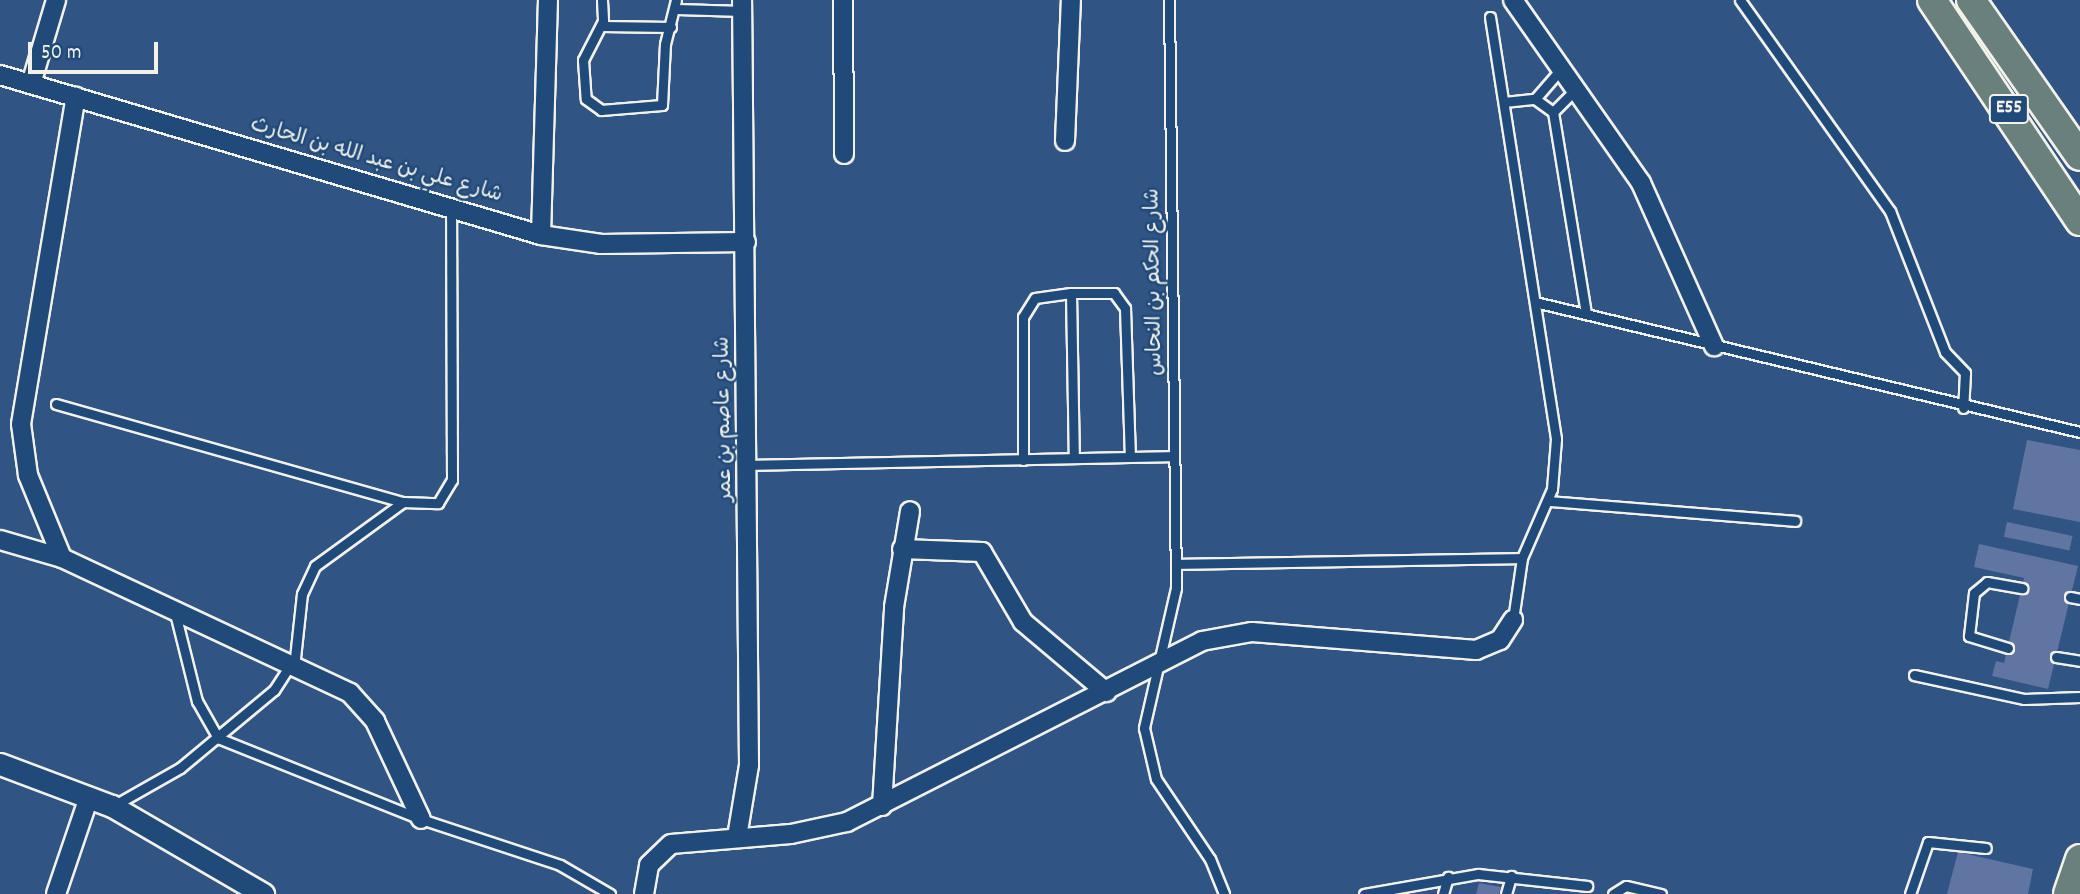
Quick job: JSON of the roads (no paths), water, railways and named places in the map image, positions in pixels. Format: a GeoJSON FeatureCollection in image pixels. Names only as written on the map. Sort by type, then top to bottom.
{"type":"FeatureCollection","features":[{"type":"Feature","properties":{"kind":"highway","name":"E55"},"geometry":{"type":"LineString","coordinates":[[1932,0],[2080,221]]}},
{"type":"Feature","properties":{"kind":"highway","name":"E55"},"geometry":{"type":"LineString","coordinates":[[1972,0],[2080,156]]}},
{"type":"Feature","properties":{"kind":"highway"},"geometry":{"type":"LineString","coordinates":[[2068,894],[2080,859]]}},
{"type":"Feature","properties":{"kind":"street"},"geometry":{"type":"LineString","coordinates":[[31,84],[56,0]]}},
{"type":"Feature","properties":{"kind":"street"},"geometry":{"type":"LineString","coordinates":[[541,235],[548,0]]}},
{"type":"Feature","properties":{"kind":"street"},"geometry":{"type":"LineString","coordinates":[[843,0],[844,154]]}},
{"type":"Feature","properties":{"kind":"street"},"geometry":{"type":"LineString","coordinates":[[1065,141],[1071,0]]}},
{"type":"Feature","properties":{"kind":"street"},"geometry":{"type":"LineString","coordinates":[[1513,0],[1564,65],[1641,183],[1714,345]]}},
{"type":"Feature","properties":{"kind":"street","name":"شارع عاصم بن عمر"},"geometry":{"type":"LineString","coordinates":[[737,837],[749,765],[749,465],[743,6]]}},
{"type":"Feature","properties":{"kind":"street","name":"شارع علي بن عبد الله بن الحارث"},"geometry":{"type":"LineString","coordinates":[[0,75],[451,206],[541,235],[601,244],[746,242]]}},
{"type":"Feature","properties":{"kind":"street"},"geometry":{"type":"LineString","coordinates":[[62,558],[28,475],[21,424],[76,97]]}},
{"type":"Feature","properties":{"kind":"street"},"geometry":{"type":"LineString","coordinates":[[882,806],[902,549],[910,511]]}},
{"type":"Feature","properties":{"kind":"street"},"geometry":{"type":"LineString","coordinates":[[0,540],[62,558],[175,613],[338,686],[365,706],[421,819]]}},
{"type":"Feature","properties":{"kind":"street"},"geometry":{"type":"LineString","coordinates":[[902,549],[982,552],[1023,622],[1105,692]]}},
{"type":"Feature","properties":{"kind":"street"},"geometry":{"type":"LineString","coordinates":[[644,894],[649,865],[671,844],[819,829],[882,806],[1202,641],[1252,632],[1476,650],[1500,639],[1513,620]]}},
{"type":"Feature","properties":{"kind":"street"},"geometry":{"type":"LineString","coordinates":[[0,764],[112,806],[263,894]]}},
{"type":"Feature","properties":{"kind":"street"},"geometry":{"type":"LineString","coordinates":[[56,894],[89,797]]}},
{"type":"Feature","properties":{"kind":"lane"},"geometry":{"type":"LineString","coordinates":[[602,0],[602,26],[583,60],[586,99],[601,110],[662,105],[671,27],[677,4],[743,6]]}},
{"type":"Feature","properties":{"kind":"lane","name":"شارع الحكم بن النحاس"},"geometry":{"type":"LineString","coordinates":[[1169,0],[1177,564],[1173,613],[1144,711],[1150,762],[1210,859],[1224,894]]}},
{"type":"Feature","properties":{"kind":"lane"},"geometry":{"type":"LineString","coordinates":[[1740,0],[1890,211],[1945,352],[1968,379],[1963,408]]}},
{"type":"Feature","properties":{"kind":"lane"},"geometry":{"type":"LineString","coordinates":[[1490,17],[1556,439],[1549,501],[1522,558],[1513,620]]}},
{"type":"Feature","properties":{"kind":"lane"},"geometry":{"type":"LineString","coordinates":[[602,26],[671,27]]}},
{"type":"Feature","properties":{"kind":"lane"},"geometry":{"type":"LineString","coordinates":[[1535,99],[1564,65]]}},
{"type":"Feature","properties":{"kind":"lane"},"geometry":{"type":"LineString","coordinates":[[1553,111],[1579,87]]}},
{"type":"Feature","properties":{"kind":"lane"},"geometry":{"type":"LineString","coordinates":[[1504,102],[1535,99],[1553,111],[1586,313]]}},
{"type":"Feature","properties":{"kind":"lane"},"geometry":{"type":"LineString","coordinates":[[56,404],[403,502],[430,506],[451,488],[451,206]]}},
{"type":"Feature","properties":{"kind":"lane"},"geometry":{"type":"LineString","coordinates":[[1023,460],[1023,317],[1035,298],[1071,293],[1114,293],[1125,308],[1130,457]]}},
{"type":"Feature","properties":{"kind":"lane"},"geometry":{"type":"LineString","coordinates":[[1071,293],[1074,458]]}},
{"type":"Feature","properties":{"kind":"lane"},"geometry":{"type":"LineString","coordinates":[[1535,302],[1963,408],[2080,432]]}},
{"type":"Feature","properties":{"kind":"lane"},"geometry":{"type":"LineString","coordinates":[[749,465],[1174,456]]}},
{"type":"Feature","properties":{"kind":"lane"},"geometry":{"type":"LineString","coordinates":[[1549,501],[1795,521]]}},
{"type":"Feature","properties":{"kind":"lane"},"geometry":{"type":"LineString","coordinates":[[112,806],[218,738],[292,667],[302,594],[315,566],[403,502]]}},
{"type":"Feature","properties":{"kind":"lane"},"geometry":{"type":"LineString","coordinates":[[1177,564],[1522,558]]}},
{"type":"Feature","properties":{"kind":"lane"},"geometry":{"type":"LineString","coordinates":[[2008,648],[1969,636],[1974,593],[1987,582],[2022,588]]}},
{"type":"Feature","properties":{"kind":"lane"},"geometry":{"type":"LineString","coordinates":[[175,613],[197,701],[218,738],[421,819],[559,865],[610,894]]}},
{"type":"Feature","properties":{"kind":"lane"},"geometry":{"type":"LineString","coordinates":[[2056,657],[2080,661]]}},
{"type":"Feature","properties":{"kind":"lane"},"geometry":{"type":"LineString","coordinates":[[1914,675],[2024,699],[2080,697]]}},
{"type":"Feature","properties":{"kind":"lane"},"geometry":{"type":"LineString","coordinates":[[1910,894],[1928,842],[1986,848]]}},
{"type":"Feature","properties":{"kind":"lane"},"geometry":{"type":"LineString","coordinates":[[1506,894],[1511,876]]}},
{"type":"Feature","properties":{"kind":"lane"},"geometry":{"type":"LineString","coordinates":[[1364,894],[1448,877],[1511,876],[1587,886]]}},
{"type":"Feature","properties":{"kind":"lane"},"geometry":{"type":"LineString","coordinates":[[1443,894],[1448,877]]}},
{"type":"Feature","properties":{"kind":"lane"},"geometry":{"type":"LineString","coordinates":[[1613,894],[1626,886],[1661,894]]}}]}
